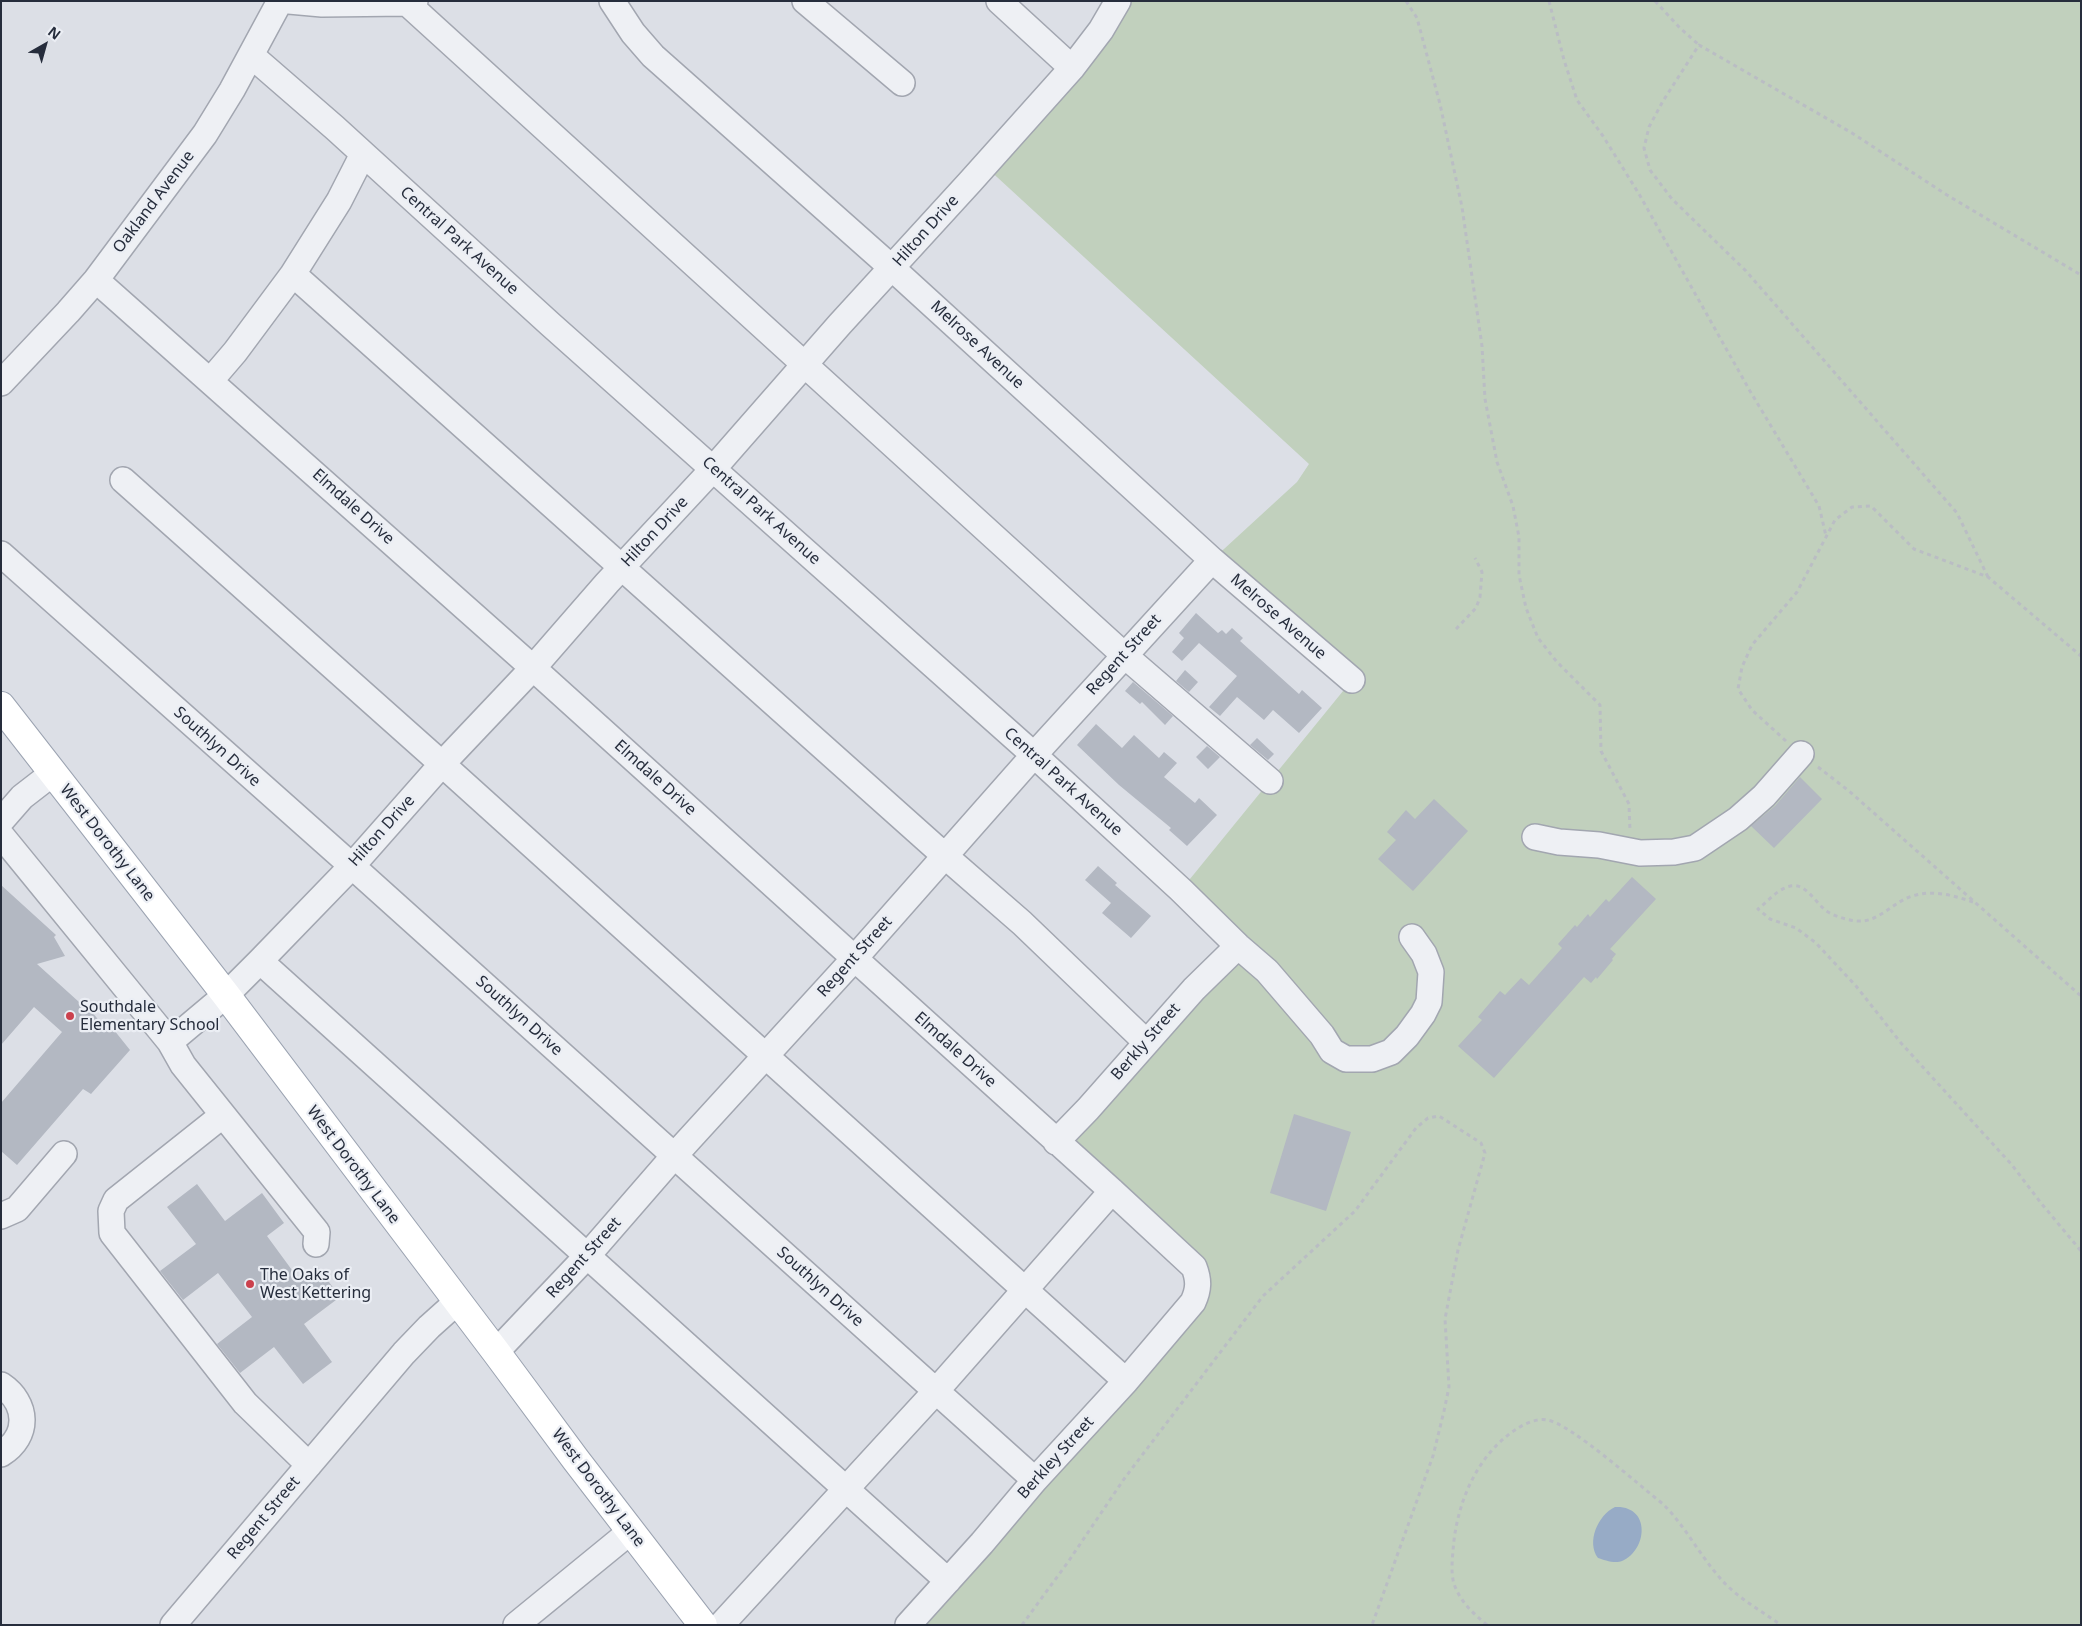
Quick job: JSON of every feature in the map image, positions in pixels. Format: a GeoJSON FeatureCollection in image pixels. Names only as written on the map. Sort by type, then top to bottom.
{"type":"FeatureCollection","features":[{"type":"Feature","properties":{"kind":"main road","name":"West Dorothy Lane"},"geometry":{"type":"LineString","coordinates":[[1,706],[226,995],[704,1625]]}},
{"type":"Feature","properties":{"kind":"street","name":"Oakland Avenue"},"geometry":{"type":"LineString","coordinates":[[1,383],[96,280],[205,134],[252,56],[280,1]]}},
{"type":"Feature","properties":{"kind":"street"},"geometry":{"type":"LineString","coordinates":[[288,1],[322,4],[411,2],[805,365],[1124,655],[1270,781]]}},
{"type":"Feature","properties":{"kind":"street","name":"Melrose Avenue"},"geometry":{"type":"LineString","coordinates":[[612,1],[633,33],[653,56],[892,268],[1212,560],[1352,680]]}},
{"type":"Feature","properties":{"kind":"street"},"geometry":{"type":"LineString","coordinates":[[805,1],[902,83]]}},
{"type":"Feature","properties":{"kind":"street"},"geometry":{"type":"LineString","coordinates":[[999,1],[1072,68]]}},
{"type":"Feature","properties":{"kind":"street","name":"Hilton Drive"},"geometry":{"type":"LineString","coordinates":[[170,1042],[226,995],[260,961],[352,866],[442,764],[533,668],[1072,68],[1102,30],[1118,1]]}},
{"type":"Feature","properties":{"kind":"street","name":"Central Park Avenue"},"geometry":{"type":"LineString","coordinates":[[252,56],[364,154],[1034,755],[1181,890],[1238,946],[1267,971],[1322,1035],[1332,1051],[1346,1059],[1372,1059],[1391,1052],[1423,1014],[1429,1002],[1431,972],[1424,954],[1412,937]]}},
{"type":"Feature","properties":{"kind":"street"},"geometry":{"type":"LineString","coordinates":[[211,380],[235,352],[294,274],[339,201],[364,154]]}},
{"type":"Feature","properties":{"kind":"street"},"geometry":{"type":"LineString","coordinates":[[294,274],[945,856],[1022,922],[1146,1042]]}},
{"type":"Feature","properties":{"kind":"street","name":"Elmdale Drive"},"geometry":{"type":"LineString","coordinates":[[96,280],[211,380],[533,668],[1056,1142],[1112,1190],[1190,1263],[1198,1278],[1198,1287]]}},
{"type":"Feature","properties":{"kind":"street"},"geometry":{"type":"LineString","coordinates":[[123,480],[442,764],[1126,1381]]}},
{"type":"Feature","properties":{"kind":"street","name":"Southlyn Drive"},"geometry":{"type":"LineString","coordinates":[[1,554],[352,866],[1035,1480]]}},
{"type":"Feature","properties":{"kind":"street","name":"Regent Street"},"geometry":{"type":"LineString","coordinates":[[496,1352],[588,1255],[674,1156],[854,959],[1034,755],[1212,560]]}},
{"type":"Feature","properties":{"kind":"street"},"geometry":{"type":"LineString","coordinates":[[1535,837],[1558,842],[1599,845],[1627,852],[1674,852],[1695,848],[1738,819],[1764,796],[1801,754]]}},
{"type":"Feature","properties":{"kind":"street"},"geometry":{"type":"LineString","coordinates":[[1,820],[22,797],[53,773]]}},
{"type":"Feature","properties":{"kind":"street"},"geometry":{"type":"LineString","coordinates":[[1,835],[170,1042],[183,1065],[317,1232],[316,1244]]}},
{"type":"Feature","properties":{"kind":"street","name":"Berkly Street"},"geometry":{"type":"LineString","coordinates":[[1056,1142],[1088,1109],[1194,989],[1238,946]]}},
{"type":"Feature","properties":{"kind":"street"},"geometry":{"type":"LineString","coordinates":[[260,961],[948,1580]]}},
{"type":"Feature","properties":{"kind":"street"},"geometry":{"type":"LineString","coordinates":[[224,1115],[116,1200],[111,1211],[112,1233],[245,1403],[309,1466]]}},
{"type":"Feature","properties":{"kind":"street"},"geometry":{"type":"LineString","coordinates":[[1,1216],[17,1209],[64,1154]]}},
{"type":"Feature","properties":{"kind":"street"},"geometry":{"type":"LineString","coordinates":[[720,1625],[936,1391],[1112,1190]]}},
{"type":"Feature","properties":{"kind":"street","name":"Berkley Street"},"geometry":{"type":"LineString","coordinates":[[908,1625],[1035,1480],[1126,1381],[1193,1302],[1198,1287]]}},
{"type":"Feature","properties":{"kind":"street","name":"Regent Street"},"geometry":{"type":"LineString","coordinates":[[173,1625],[404,1353],[458,1301]]}},
{"type":"Feature","properties":{"kind":"street"},"geometry":{"type":"LineString","coordinates":[[1,1385],[11,1392],[18,1401],[22,1412],[22,1424],[13,1445],[1,1454]]}},
{"type":"Feature","properties":{"kind":"street"},"geometry":{"type":"LineString","coordinates":[[516,1625],[631,1531]]}},
{"type":"Feature","properties":{"kind":"path"},"geometry":{"type":"LineString","coordinates":[[1406,1],[1417,18],[1440,104],[1462,207],[1482,346],[1485,399],[1497,462],[1513,506],[1519,537],[1519,575],[1526,608],[1538,638],[1557,662],[1600,705],[1601,751],[1629,804],[1630,829],[1627,852]]}},
{"type":"Feature","properties":{"kind":"path"},"geometry":{"type":"LineString","coordinates":[[1548,1],[1577,100],[1603,136],[1639,194],[1750,391],[1819,506],[1826,536]]}},
{"type":"Feature","properties":{"kind":"path"},"geometry":{"type":"LineString","coordinates":[[1655,1],[1699,45],[1852,133],[1947,195],[2081,275]]}},
{"type":"Feature","properties":{"kind":"path"},"geometry":{"type":"LineString","coordinates":[[1699,45],[1662,101],[1649,127],[1644,148],[1650,170],[1672,198],[1746,271],[1957,513],[1988,577]]}},
{"type":"Feature","properties":{"kind":"path"},"geometry":{"type":"LineString","coordinates":[[2081,656],[1988,577],[1914,549],[1871,506],[1852,507],[1834,520],[1797,592],[1752,645],[1742,667],[1738,689],[1752,710],[1801,754],[1849,790],[2081,996]]}},
{"type":"Feature","properties":{"kind":"path"},"geometry":{"type":"LineString","coordinates":[[1456,629],[1476,608],[1480,597],[1482,572],[1475,558]]}},
{"type":"Feature","properties":{"kind":"path"},"geometry":{"type":"LineString","coordinates":[[1976,903],[1933,893],[1915,895],[1875,918],[1859,921],[1839,918],[1826,911],[1806,889],[1797,886],[1785,888],[1758,909],[1770,919],[1796,928],[1816,943],[1856,986],[1901,1043],[2012,1165],[2081,1251]]}},
{"type":"Feature","properties":{"kind":"path"},"geometry":{"type":"LineString","coordinates":[[1022,1625],[1068,1562],[1141,1455],[1263,1296],[1355,1212],[1416,1128],[1428,1118],[1439,1116],[1481,1143],[1485,1153],[1458,1250],[1445,1319],[1449,1387],[1434,1456],[1372,1625]]}},
{"type":"Feature","properties":{"kind":"path"},"geometry":{"type":"LineString","coordinates":[[1487,1625],[1468,1609],[1459,1597],[1454,1583],[1451,1567],[1455,1527],[1467,1491],[1484,1459],[1505,1436],[1526,1423],[1547,1420],[1570,1430],[1663,1504],[1674,1515],[1720,1578],[1738,1596],[1781,1625]]}},
{"type":"Feature","properties":{"kind":"green space"},"geometry":{"type":"Polygon","coordinates":[[[1118,1],[2081,1],[2081,1625],[908,1625],[1198,1287],[1056,1142],[1238,946],[1181,890],[1352,680],[1212,560],[1297,482],[1309,464],[985,166],[1118,1]]]}},
{"type":"Feature","properties":{"kind":"water"},"geometry":{"type":"Polygon","coordinates":[[[1615,1507],[1627,1508],[1635,1513],[1640,1520],[1642,1529],[1641,1539],[1637,1548],[1622,1561],[1616,1562],[1598,1558],[1593,1544],[1599,1522],[1603,1516],[1615,1507]]]}},
{"type":"Feature","properties":{"kind":"building"},"geometry":{"type":"Polygon","coordinates":[[[1196,613],[1218,633],[1222,630],[1226,634],[1232,628],[1243,638],[1240,641],[1299,694],[1302,690],[1322,708],[1299,733],[1273,710],[1264,720],[1237,697],[1220,716],[1209,707],[1237,676],[1199,643],[1182,661],[1172,652],[1184,638],[1179,633],[1196,613]]]}},
{"type":"Feature","properties":{"kind":"building"},"geometry":{"type":"Polygon","coordinates":[[[1185,670],[1198,682],[1189,692],[1176,681],[1185,670]]]}},
{"type":"Feature","properties":{"kind":"building"},"geometry":{"type":"Polygon","coordinates":[[[1133,682],[1173,716],[1165,725],[1142,702],[1140,704],[1125,691],[1133,682]]]}},
{"type":"Feature","properties":{"kind":"building"},"geometry":{"type":"Polygon","coordinates":[[[1096,724],[1122,748],[1134,735],[1159,758],[1164,752],[1177,763],[1164,777],[1195,803],[1199,798],[1217,815],[1187,846],[1169,830],[1171,828],[1119,785],[1077,745],[1096,724]]]}},
{"type":"Feature","properties":{"kind":"building"},"geometry":{"type":"Polygon","coordinates":[[[1257,738],[1274,754],[1268,760],[1250,745],[1257,738]]]}},
{"type":"Feature","properties":{"kind":"building"},"geometry":{"type":"Polygon","coordinates":[[[1207,746],[1220,757],[1208,769],[1196,757],[1207,746]]]}},
{"type":"Feature","properties":{"kind":"building"},"geometry":{"type":"Polygon","coordinates":[[[1800,777],[1822,799],[1774,848],[1751,826],[1775,806],[1800,777]]]}},
{"type":"Feature","properties":{"kind":"building"},"geometry":{"type":"Polygon","coordinates":[[[1434,799],[1468,831],[1413,891],[1378,859],[1396,840],[1387,832],[1406,810],[1415,819],[1434,799]]]}},
{"type":"Feature","properties":{"kind":"building"},"geometry":{"type":"Polygon","coordinates":[[[1098,866],[1117,883],[1115,885],[1151,916],[1131,938],[1102,913],[1111,903],[1085,880],[1098,866]]]}},
{"type":"Feature","properties":{"kind":"building"},"geometry":{"type":"Polygon","coordinates":[[[1632,877],[1656,899],[1610,949],[1616,954],[1597,979],[1596,977],[1591,983],[1584,977],[1494,1078],[1458,1046],[1482,1020],[1478,1017],[1500,991],[1505,995],[1521,978],[1529,985],[1562,948],[1558,944],[1575,925],[1577,927],[1588,914],[1590,917],[1606,899],[1609,902],[1632,877]]]}},
{"type":"Feature","properties":{"kind":"building","name":"Southdale Elementary School"},"geometry":{"type":"Polygon","coordinates":[[[1,885],[56,935],[54,937],[65,956],[37,964],[79,1002],[82,1000],[106,1029],[110,1025],[130,1050],[91,1094],[83,1089],[17,1165],[1,1151],[1,1103],[62,1032],[34,1007],[1,1045],[1,885]]]}},
{"type":"Feature","properties":{"kind":"building"},"geometry":{"type":"Polygon","coordinates":[[[1294,1114],[1351,1132],[1326,1211],[1270,1193],[1294,1114]]]}},
{"type":"Feature","properties":{"kind":"building","name":"The Oaks of West Kettering"},"geometry":{"type":"Polygon","coordinates":[[[197,1184],[225,1221],[262,1193],[284,1223],[267,1236],[300,1281],[318,1267],[340,1297],[304,1324],[332,1362],[303,1384],[274,1347],[240,1373],[217,1344],[252,1317],[218,1273],[183,1300],[160,1271],[196,1244],[167,1207],[197,1184]]]}},
{"type":"Feature","properties":{"kind":"place","name":"Southdale Elementary School"},"geometry":{"type":"Point","coordinates":[70,1016]}},
{"type":"Feature","properties":{"kind":"place","name":"The Oaks of West Kettering"},"geometry":{"type":"Point","coordinates":[250,1284]}}]}
